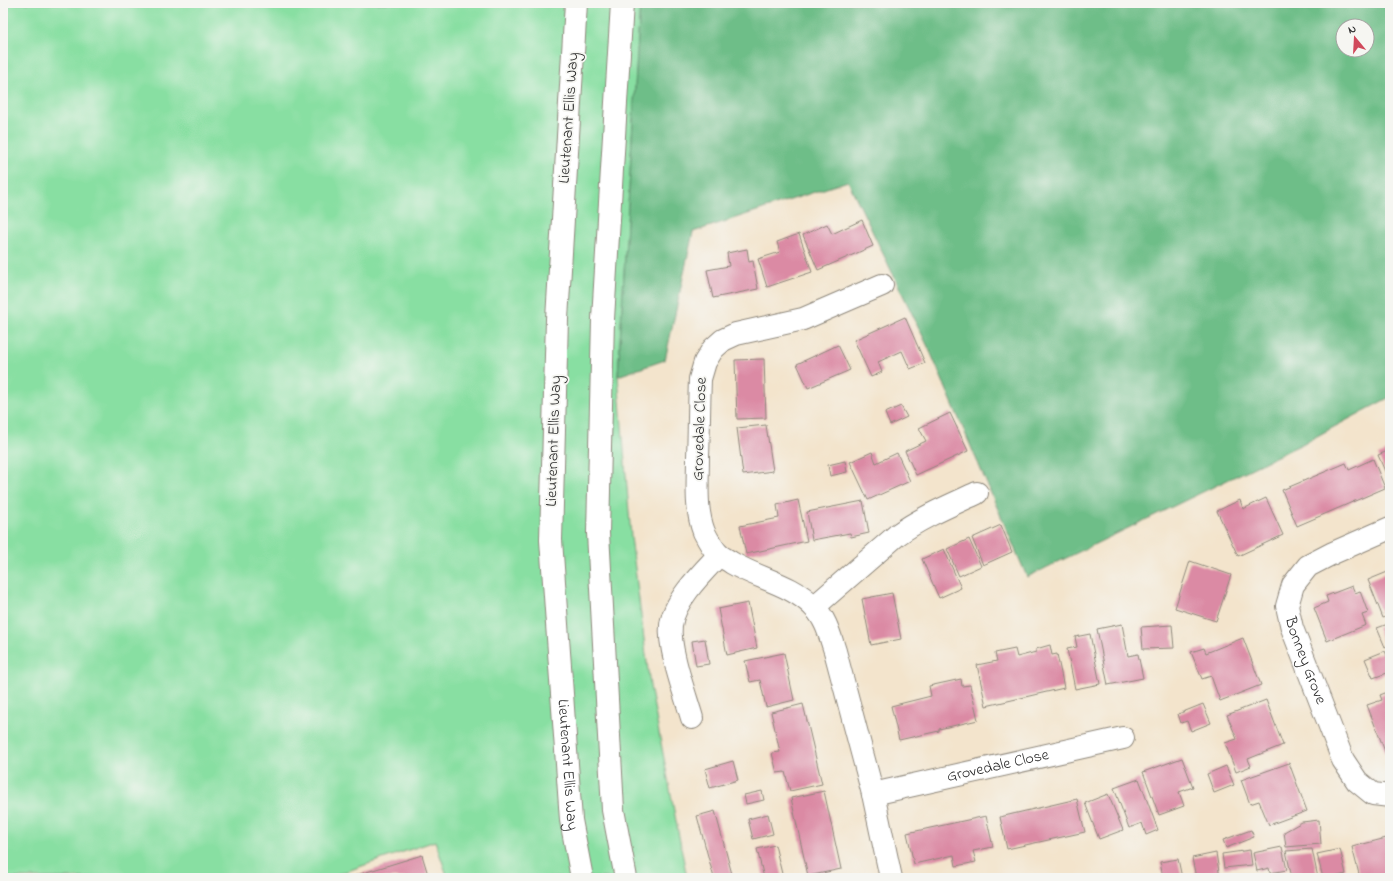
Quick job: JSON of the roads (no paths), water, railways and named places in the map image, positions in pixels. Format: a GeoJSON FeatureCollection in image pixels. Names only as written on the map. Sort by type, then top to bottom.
{"type":"FeatureCollection","features":[{"type":"Feature","properties":{"kind":"main road","name":"Lieutenant Ellis Way"},"geometry":{"type":"LineString","coordinates":[[576,3],[557,318],[551,540],[571,820],[582,878]]}},
{"type":"Feature","properties":{"kind":"main road"},"geometry":{"type":"LineString","coordinates":[[622,3],[603,319],[598,534],[613,810],[626,878]]}},
{"type":"Feature","properties":{"kind":"main road","name":"Grovedale Close"},"geometry":{"type":"LineString","coordinates":[[882,285],[803,319],[736,334],[724,340],[713,349],[705,362],[700,379],[698,496],[700,519],[704,532],[710,544],[719,555],[741,568],[783,586],[800,596],[814,607],[823,619],[830,634],[835,651],[874,794],[891,878]]}},
{"type":"Feature","properties":{"kind":"main road"},"geometry":{"type":"LineString","coordinates":[[814,607],[897,535],[911,525],[926,516],[977,493]]}},
{"type":"Feature","properties":{"kind":"main road","name":"Bonney Grove"},"geometry":{"type":"LineString","coordinates":[[1390,528],[1333,552],[1308,566],[1292,585],[1287,606],[1292,628],[1343,760],[1357,781],[1373,794],[1390,796]]}},
{"type":"Feature","properties":{"kind":"main road"},"geometry":{"type":"LineString","coordinates":[[692,718],[674,657],[671,639],[671,624],[677,608],[690,588],[719,555]]}},
{"type":"Feature","properties":{"kind":"main road","name":"Grovedale Close"},"geometry":{"type":"LineString","coordinates":[[874,794],[1123,738]]}}]}
